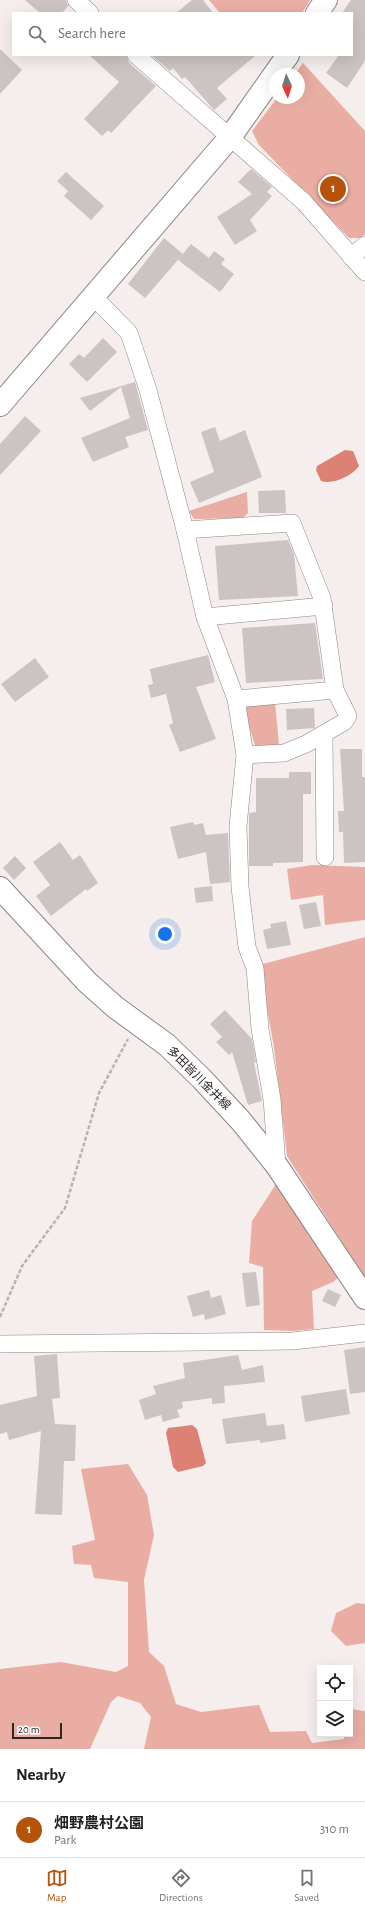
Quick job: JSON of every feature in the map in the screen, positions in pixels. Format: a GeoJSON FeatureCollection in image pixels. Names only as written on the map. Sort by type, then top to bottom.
{"type":"FeatureCollection","features":[{"type":"Feature","properties":{"kind":"main road"},"geometry":{"type":"LineString","coordinates":[[318,12],[326,0]]}},
{"type":"Feature","properties":{"kind":"main road"},"geometry":{"type":"LineString","coordinates":[[0,405],[231,136],[287,56]]}},
{"type":"Feature","properties":{"kind":"main road","name":"多田皆川金井線"},"geometry":{"type":"LineString","coordinates":[[0,888],[87,982],[137,1023],[167,1045],[202,1078],[241,1121],[277,1166],[365,1298]]}},
{"type":"Feature","properties":{"kind":"street"},"geometry":{"type":"LineString","coordinates":[[76,0],[89,12]]}},
{"type":"Feature","properties":{"kind":"street"},"geometry":{"type":"LineString","coordinates":[[137,56],[231,136],[304,202],[365,272]]}},
{"type":"Feature","properties":{"kind":"street"},"geometry":{"type":"LineString","coordinates":[[352,257],[365,245]]}},
{"type":"Feature","properties":{"kind":"street"},"geometry":{"type":"LineString","coordinates":[[94,297],[129,333],[148,390],[185,530],[205,617],[236,699],[245,755],[238,826],[240,887],[247,947],[256,968],[260,1029],[272,1099],[277,1166]]}},
{"type":"Feature","properties":{"kind":"street"},"geometry":{"type":"LineString","coordinates":[[185,530],[292,523],[322,598],[335,690],[348,716],[344,722],[324,734],[306,744],[284,753],[245,755]]}},
{"type":"Feature","properties":{"kind":"street"},"geometry":{"type":"LineString","coordinates":[[205,617],[324,606]]}},
{"type":"Feature","properties":{"kind":"street"},"geometry":{"type":"LineString","coordinates":[[236,699],[335,690]]}},
{"type":"Feature","properties":{"kind":"street"},"geometry":{"type":"LineString","coordinates":[[324,734],[325,857]]}},
{"type":"Feature","properties":{"kind":"street"},"geometry":{"type":"LineString","coordinates":[[0,1344],[293,1341],[365,1333]]}},
{"type":"Feature","properties":{"kind":"path"},"geometry":{"type":"LineString","coordinates":[[0,1317],[22,1266],[65,1208],[99,1093],[137,1023]]}},
{"type":"Feature","properties":{"kind":"shaded area"},"geometry":{"type":"Polygon","coordinates":[[[209,0],[310,0],[303,12],[219,12],[209,0]]]}},
{"type":"Feature","properties":{"kind":"shaded area"},"geometry":{"type":"Polygon","coordinates":[[[303,63],[365,131],[365,234],[360,238],[349,238],[259,145],[252,131],[272,104],[305,104],[305,68],[299,68],[303,63]]]}},
{"type":"Feature","properties":{"kind":"shaded area"},"geometry":{"type":"Polygon","coordinates":[[[345,450],[353,451],[359,466],[356,470],[336,481],[321,481],[316,470],[317,466],[345,450]]]}},
{"type":"Feature","properties":{"kind":"shaded area"},"geometry":{"type":"Polygon","coordinates":[[[247,492],[248,513],[243,518],[194,519],[189,511],[247,492]]]}},
{"type":"Feature","properties":{"kind":"shaded area"},"geometry":{"type":"Polygon","coordinates":[[[275,702],[279,745],[256,748],[244,710],[250,704],[275,702]]]}},
{"type":"Feature","properties":{"kind":"shaded area"},"geometry":{"type":"Polygon","coordinates":[[[312,865],[365,867],[365,920],[325,925],[323,895],[291,900],[287,869],[312,865]]]}},
{"type":"Feature","properties":{"kind":"shaded area"},"geometry":{"type":"Polygon","coordinates":[[[365,937],[365,1278],[287,1156],[274,1047],[259,965],[365,937]]]}},
{"type":"Feature","properties":{"kind":"shaded area"},"geometry":{"type":"Polygon","coordinates":[[[278,1181],[342,1275],[333,1282],[312,1291],[314,1329],[293,1331],[264,1330],[263,1267],[249,1263],[252,1221],[278,1181]]]}},
{"type":"Feature","properties":{"kind":"shaded area"},"geometry":{"type":"Polygon","coordinates":[[[192,1425],[197,1429],[206,1463],[203,1466],[178,1472],[173,1467],[166,1433],[168,1428],[192,1425]]]}},
{"type":"Feature","properties":{"kind":"shaded area"},"geometry":{"type":"Polygon","coordinates":[[[128,1464],[147,1495],[154,1535],[144,1580],[149,1652],[164,1666],[176,1704],[201,1712],[259,1705],[270,1732],[306,1731],[312,1743],[344,1739],[344,1737],[353,1737],[353,1709],[365,1711],[365,1749],[144,1749],[151,1717],[140,1703],[118,1696],[111,1702],[90,1749],[0,1749],[0,1669],[61,1662],[116,1672],[128,1666],[128,1582],[94,1578],[91,1565],[74,1564],[72,1546],[95,1540],[81,1469],[128,1464]]]}},
{"type":"Feature","properties":{"kind":"shaded area"},"geometry":{"type":"Polygon","coordinates":[[[357,1603],[365,1604],[365,1643],[346,1646],[331,1631],[336,1613],[357,1603]]]}},
{"type":"Feature","properties":{"kind":"building"},"geometry":{"type":"Polygon","coordinates":[[[25,0],[66,0],[68,6],[63,12],[39,12],[25,0]]]}},
{"type":"Feature","properties":{"kind":"building"},"geometry":{"type":"Polygon","coordinates":[[[192,0],[203,0],[212,12],[177,12],[192,0]]]}},
{"type":"Feature","properties":{"kind":"building"},"geometry":{"type":"Polygon","coordinates":[[[351,0],[365,0],[365,61],[347,88],[326,73],[338,56],[353,56],[353,12],[343,12],[351,0]]]}},
{"type":"Feature","properties":{"kind":"building"},"geometry":{"type":"Polygon","coordinates":[[[0,49],[22,70],[0,94],[0,49]]]}},
{"type":"Feature","properties":{"kind":"building"},"geometry":{"type":"Polygon","coordinates":[[[90,56],[126,56],[129,63],[156,86],[111,133],[108,130],[102,136],[84,119],[119,82],[90,56]]]}},
{"type":"Feature","properties":{"kind":"building"},"geometry":{"type":"Polygon","coordinates":[[[152,56],[255,56],[217,88],[227,99],[214,110],[185,77],[182,79],[173,68],[170,71],[152,56]]]}},
{"type":"Feature","properties":{"kind":"building"},"geometry":{"type":"Polygon","coordinates":[[[251,169],[272,187],[267,192],[272,196],[250,220],[257,231],[235,245],[217,217],[252,194],[238,182],[251,169]]]}},
{"type":"Feature","properties":{"kind":"building"},"geometry":{"type":"Polygon","coordinates":[[[66,172],[104,206],[91,220],[64,196],[68,191],[57,181],[66,172]]]}},
{"type":"Feature","properties":{"kind":"building"},"geometry":{"type":"Polygon","coordinates":[[[164,238],[183,254],[145,298],[128,284],[164,238]]]}},
{"type":"Feature","properties":{"kind":"building"},"geometry":{"type":"Polygon","coordinates":[[[191,244],[209,258],[214,251],[225,259],[221,264],[234,274],[220,292],[178,260],[191,244]]]}},
{"type":"Feature","properties":{"kind":"building"},"geometry":{"type":"Polygon","coordinates":[[[103,338],[117,352],[87,382],[69,364],[79,354],[84,358],[103,338]]]}},
{"type":"Feature","properties":{"kind":"building"},"geometry":{"type":"Polygon","coordinates":[[[135,382],[148,430],[125,437],[129,447],[93,462],[81,438],[130,418],[121,387],[90,411],[80,398],[135,382]]]}},
{"type":"Feature","properties":{"kind":"building"},"geometry":{"type":"Polygon","coordinates":[[[25,416],[41,431],[0,475],[0,444],[25,416]]]}},
{"type":"Feature","properties":{"kind":"building"},"geometry":{"type":"Polygon","coordinates":[[[215,427],[220,441],[245,430],[262,477],[199,503],[190,482],[214,472],[201,432],[215,427]]]}},
{"type":"Feature","properties":{"kind":"building"},"geometry":{"type":"Polygon","coordinates":[[[285,490],[286,513],[259,513],[258,491],[285,490]]]}},
{"type":"Feature","properties":{"kind":"building"},"geometry":{"type":"Polygon","coordinates":[[[288,540],[294,554],[298,596],[219,600],[215,546],[288,540]]]}},
{"type":"Feature","properties":{"kind":"building"},"geometry":{"type":"Polygon","coordinates":[[[315,623],[323,679],[246,683],[242,628],[315,623]]]}},
{"type":"Feature","properties":{"kind":"building"},"geometry":{"type":"Polygon","coordinates":[[[208,655],[215,682],[196,687],[216,739],[180,752],[169,725],[173,723],[166,694],[151,698],[148,685],[153,684],[150,669],[208,655]]]}},
{"type":"Feature","properties":{"kind":"building"},"geometry":{"type":"Polygon","coordinates":[[[35,658],[49,677],[15,702],[1,684],[35,658]]]}},
{"type":"Feature","properties":{"kind":"building"},"geometry":{"type":"Polygon","coordinates":[[[314,708],[315,728],[287,730],[286,709],[314,708]]]}},
{"type":"Feature","properties":{"kind":"building"},"geometry":{"type":"Polygon","coordinates":[[[340,749],[362,749],[362,777],[365,777],[365,862],[344,863],[343,832],[339,832],[338,811],[344,811],[340,749]]]}},
{"type":"Feature","properties":{"kind":"building"},"geometry":{"type":"Polygon","coordinates":[[[289,772],[311,772],[311,794],[303,794],[303,862],[273,863],[273,866],[249,866],[249,813],[256,812],[256,778],[289,778],[289,772]]]}},
{"type":"Feature","properties":{"kind":"building"},"geometry":{"type":"Polygon","coordinates":[[[193,822],[194,825],[203,823],[206,835],[228,833],[230,882],[210,884],[206,852],[178,859],[170,827],[193,822]]]}},
{"type":"Feature","properties":{"kind":"building"},"geometry":{"type":"Polygon","coordinates":[[[60,842],[73,860],[80,855],[98,883],[87,891],[86,889],[51,916],[36,896],[50,885],[33,862],[60,842]]]}},
{"type":"Feature","properties":{"kind":"building"},"geometry":{"type":"Polygon","coordinates":[[[15,856],[26,868],[14,880],[3,868],[15,856]]]}},
{"type":"Feature","properties":{"kind":"building"},"geometry":{"type":"Polygon","coordinates":[[[212,886],[213,901],[196,903],[194,888],[212,886]]]}},
{"type":"Feature","properties":{"kind":"building"},"geometry":{"type":"Polygon","coordinates":[[[316,902],[321,926],[304,929],[299,905],[316,902]]]}},
{"type":"Feature","properties":{"kind":"building"},"geometry":{"type":"Polygon","coordinates":[[[286,921],[291,945],[267,949],[263,930],[271,928],[270,924],[286,921]]]}},
{"type":"Feature","properties":{"kind":"building"},"geometry":{"type":"Polygon","coordinates":[[[225,1010],[252,1039],[256,1062],[254,1063],[262,1101],[248,1105],[232,1052],[229,1055],[216,1042],[222,1037],[210,1024],[225,1010]]]}},
{"type":"Feature","properties":{"kind":"building"},"geometry":{"type":"Polygon","coordinates":[[[256,1272],[260,1305],[246,1307],[242,1273],[256,1272]]]}},
{"type":"Feature","properties":{"kind":"building"},"geometry":{"type":"Polygon","coordinates":[[[328,1289],[341,1295],[335,1307],[322,1301],[328,1289]]]}},
{"type":"Feature","properties":{"kind":"building"},"geometry":{"type":"Polygon","coordinates":[[[209,1290],[211,1298],[221,1295],[226,1314],[205,1320],[204,1314],[193,1317],[187,1296],[209,1290]]]}},
{"type":"Feature","properties":{"kind":"building"},"geometry":{"type":"Polygon","coordinates":[[[365,1347],[365,1392],[350,1394],[344,1350],[365,1347]]]}},
{"type":"Feature","properties":{"kind":"building"},"geometry":{"type":"Polygon","coordinates":[[[57,1354],[60,1398],[52,1399],[55,1424],[76,1425],[75,1461],[64,1461],[62,1515],[35,1514],[41,1431],[9,1440],[7,1432],[0,1434],[0,1405],[37,1396],[34,1356],[57,1354]]]}},
{"type":"Feature","properties":{"kind":"building"},"geometry":{"type":"Polygon","coordinates":[[[238,1355],[242,1370],[263,1365],[265,1382],[224,1386],[225,1403],[212,1404],[212,1398],[182,1402],[183,1408],[177,1410],[180,1417],[163,1422],[161,1415],[145,1420],[139,1400],[156,1394],[153,1386],[185,1378],[183,1363],[238,1355]]]}},
{"type":"Feature","properties":{"kind":"building"},"geometry":{"type":"Polygon","coordinates":[[[346,1389],[350,1414],[305,1422],[301,1396],[346,1389]]]}},
{"type":"Feature","properties":{"kind":"building"},"geometry":{"type":"Polygon","coordinates":[[[265,1413],[267,1426],[284,1424],[286,1439],[260,1443],[260,1440],[226,1444],[222,1419],[265,1413]]]}},
{"type":"Feature","properties":{"kind":"place","name":"畑野農村公園"},"geometry":{"type":"Point","coordinates":[333,189]}}]}
